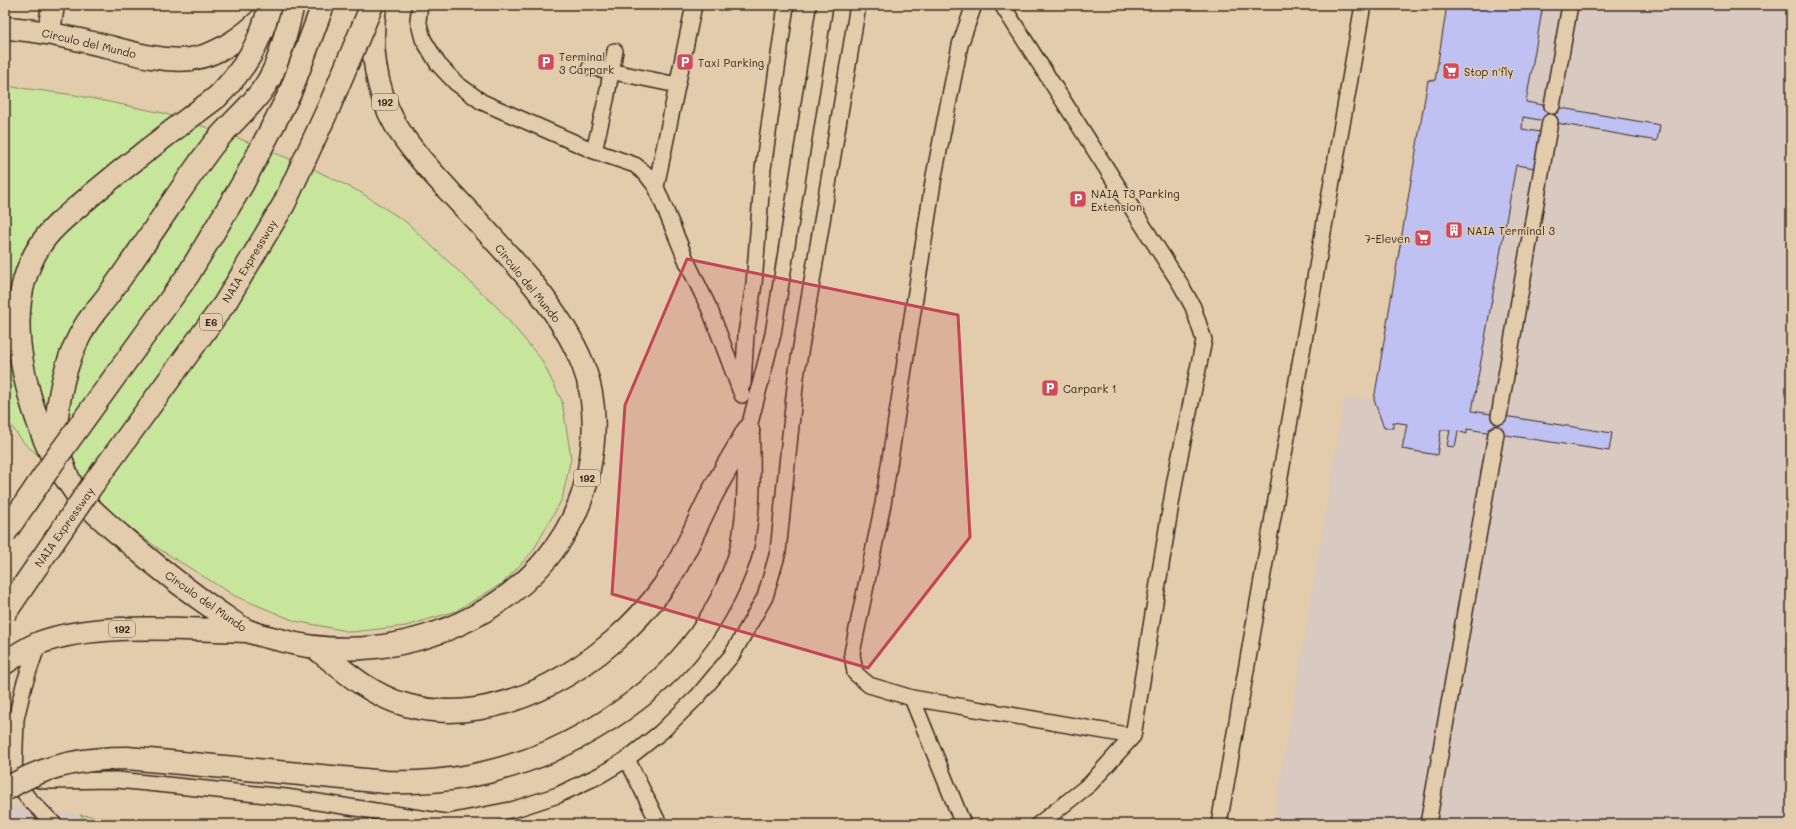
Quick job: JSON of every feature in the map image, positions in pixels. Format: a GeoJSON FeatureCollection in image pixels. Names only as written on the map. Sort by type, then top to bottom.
{"type":"FeatureCollection","features":[{"type":"Feature","properties":{"kind":"main road"},"geometry":{"type":"LineString","coordinates":[[49,32],[53,5]]}},
{"type":"Feature","properties":{"kind":"main road"},"geometry":{"type":"LineString","coordinates":[[77,495],[56,464],[40,429],[28,392],[20,354],[17,322],[21,292],[28,267],[43,240],[63,219],[114,176],[217,97],[231,82],[243,67],[263,30],[270,5]]}},
{"type":"Feature","properties":{"kind":"main road","name":"Circulo del Mundo"},"geometry":{"type":"LineString","coordinates":[[5,28],[49,32],[150,57],[173,60],[192,59],[208,54],[238,38],[256,26],[274,5]]}},
{"type":"Feature","properties":{"kind":"main road"},"geometry":{"type":"LineString","coordinates":[[77,495],[64,469],[59,446],[57,422],[60,395],[67,367],[78,340],[86,324],[108,296],[214,143],[266,85],[273,73],[293,5]]}},
{"type":"Feature","properties":{"kind":"main road"},"geometry":{"type":"LineString","coordinates":[[5,533],[54,461],[196,262],[243,184],[290,93],[323,5]]}},
{"type":"Feature","properties":{"kind":"main road","name":"Circulo del Mundo"},"geometry":{"type":"LineString","coordinates":[[77,495],[158,568],[194,595],[247,631],[317,649],[373,648],[409,642],[446,630],[473,617],[500,600],[539,567],[556,547],[568,529],[580,502],[589,473],[594,440],[594,413],[584,366],[573,344],[552,311],[525,276],[424,164],[394,122],[385,103],[373,59],[373,5]]}},
{"type":"Feature","properties":{"kind":"main road","name":"NAIA Expressway"},"geometry":{"type":"LineString","coordinates":[[5,613],[91,488],[225,304],[284,204],[329,107],[373,5]]}},
{"type":"Feature","properties":{"kind":"main road"},"geometry":{"type":"LineString","coordinates":[[317,649],[367,688],[384,697],[406,705],[429,710],[452,711],[497,704],[530,694],[560,680],[594,658],[621,636],[643,614],[664,586],[683,553],[714,490],[748,431]]}},
{"type":"Feature","properties":{"kind":"main road"},"geometry":{"type":"LineString","coordinates":[[8,781],[31,776],[50,768],[85,760],[106,758],[386,782],[427,783],[468,777],[509,767],[549,752],[602,725],[649,692],[690,650],[703,632],[723,598],[732,576],[744,537],[749,483],[748,431]]}},
{"type":"Feature","properties":{"kind":"main road","name":"192"},"geometry":{"type":"LineString","coordinates":[[5,664],[38,644],[80,633],[124,629],[247,631]]}},
{"type":"Feature","properties":{"kind":"lane"},"geometry":{"type":"LineString","coordinates":[[256,26],[262,5]]}},
{"type":"Feature","properties":{"kind":"lane"},"geometry":{"type":"LineString","coordinates":[[420,5],[418,20],[423,39],[438,64],[456,83],[482,102],[594,151],[634,165],[646,174],[656,187],[687,262],[710,310],[742,395],[748,431]]}},
{"type":"Feature","properties":{"kind":"lane"},"geometry":{"type":"LineString","coordinates":[[656,187],[694,5]]}},
{"type":"Feature","properties":{"kind":"lane"},"geometry":{"type":"LineString","coordinates":[[742,395],[743,367],[754,284],[763,169],[786,5]]}},
{"type":"Feature","properties":{"kind":"lane"},"geometry":{"type":"LineString","coordinates":[[748,431],[773,334],[825,5]]}},
{"type":"Feature","properties":{"kind":"lane"},"geometry":{"type":"LineString","coordinates":[[8,781],[48,782],[117,780],[286,797],[454,823],[515,808],[558,795],[600,775],[627,759],[661,732],[698,696],[732,655],[765,597],[778,552],[796,377],[858,5]]}},
{"type":"Feature","properties":{"kind":"lane"},"geometry":{"type":"LineString","coordinates":[[974,5],[960,45],[934,176],[883,504],[852,653],[855,673],[869,685],[912,698],[1133,736]]}},
{"type":"Feature","properties":{"kind":"lane"},"geometry":{"type":"LineString","coordinates":[[1002,5],[1182,285],[1193,307],[1204,340],[1175,480],[1133,736],[1090,784],[1039,824]]}},
{"type":"Feature","properties":{"kind":"lane"},"geometry":{"type":"LineString","coordinates":[[1219,824],[1364,5]]}},
{"type":"Feature","properties":{"kind":"lane"},"geometry":{"type":"LineString","coordinates":[[1552,106],[1570,5]]}},
{"type":"Feature","properties":{"kind":"lane"},"geometry":{"type":"LineString","coordinates":[[594,151],[606,100],[615,51]]}},
{"type":"Feature","properties":{"kind":"lane"},"geometry":{"type":"LineString","coordinates":[[590,67],[677,85]]}},
{"type":"Feature","properties":{"kind":"lane"},"geometry":{"type":"LineString","coordinates":[[1499,416],[1550,122]]}},
{"type":"Feature","properties":{"kind":"lane"},"geometry":{"type":"LineString","coordinates":[[1428,824],[1496,434]]}},
{"type":"Feature","properties":{"kind":"lane"},"geometry":{"type":"LineString","coordinates":[[8,781],[16,719],[24,685],[38,644]]}},
{"type":"Feature","properties":{"kind":"lane"},"geometry":{"type":"LineString","coordinates":[[912,698],[963,824]]}},
{"type":"Feature","properties":{"kind":"lane"},"geometry":{"type":"LineString","coordinates":[[627,759],[659,824]]}},
{"type":"Feature","properties":{"kind":"lane"},"geometry":{"type":"LineString","coordinates":[[8,781],[27,797],[54,824]]}},
{"type":"Feature","properties":{"kind":"lane"},"geometry":{"type":"LineString","coordinates":[[1212,824],[1222,807]]}},
{"type":"Feature","properties":{"kind":"highlighted area"},"geometry":{"type":"Polygon","coordinates":[[[687,259],[958,315],[970,537],[868,668],[612,594],[625,405],[687,259]]]}},
{"type":"Feature","properties":{"kind":"shaded area"},"geometry":{"type":"Polygon","coordinates":[[[1447,5],[1791,5],[1791,824],[1273,824],[1345,397],[1374,400],[1428,80],[1435,81],[1447,5]]]}},
{"type":"Feature","properties":{"kind":"shaded area"},"geometry":{"type":"Polygon","coordinates":[[[5,806],[80,815],[168,824],[5,824],[5,806]]]}},
{"type":"Feature","properties":{"kind":"green space"},"geometry":{"type":"Polygon","coordinates":[[[5,86],[75,95],[163,113],[238,138],[307,166],[360,192],[406,222],[498,308],[541,359],[562,401],[571,458],[562,499],[533,551],[503,583],[456,611],[406,626],[352,632],[295,621],[235,596],[156,547],[72,484],[25,444],[5,418],[5,86]]]}},
{"type":"Feature","properties":{"kind":"green space"},"geometry":{"type":"Polygon","coordinates":[[[80,815],[168,824],[90,824],[80,815]]]}},
{"type":"Feature","properties":{"kind":"building","name":"NAIA Terminal 3"},"geometry":{"type":"Polygon","coordinates":[[[1447,5],[1543,5],[1526,102],[1660,125],[1657,141],[1523,117],[1522,129],[1540,132],[1535,168],[1516,165],[1472,411],[1612,433],[1609,451],[1467,429],[1467,434],[1458,431],[1455,447],[1447,446],[1450,430],[1441,430],[1437,455],[1402,449],[1407,424],[1393,422],[1393,428],[1384,428],[1374,400],[1428,80],[1435,81],[1447,5]]]}},
{"type":"Feature","properties":{"kind":"place","name":"Terminal 3 Carpark"},"geometry":{"type":"Point","coordinates":[546,62]}},
{"type":"Feature","properties":{"kind":"place","name":"Taxi Parking"},"geometry":{"type":"Point","coordinates":[685,62]}},
{"type":"Feature","properties":{"kind":"place","name":"Stop n'fly"},"geometry":{"type":"Point","coordinates":[1451,71]}},
{"type":"Feature","properties":{"kind":"place","name":"NAIA T3 Parking Extension"},"geometry":{"type":"Point","coordinates":[1078,199]}},
{"type":"Feature","properties":{"kind":"place","name":"NAIA Terminal 3"},"geometry":{"type":"Point","coordinates":[1454,230]}},
{"type":"Feature","properties":{"kind":"place","name":"7-Eleven"},"geometry":{"type":"Point","coordinates":[1423,238]}},
{"type":"Feature","properties":{"kind":"place","name":"Carpark 1"},"geometry":{"type":"Point","coordinates":[1050,388]}}]}
